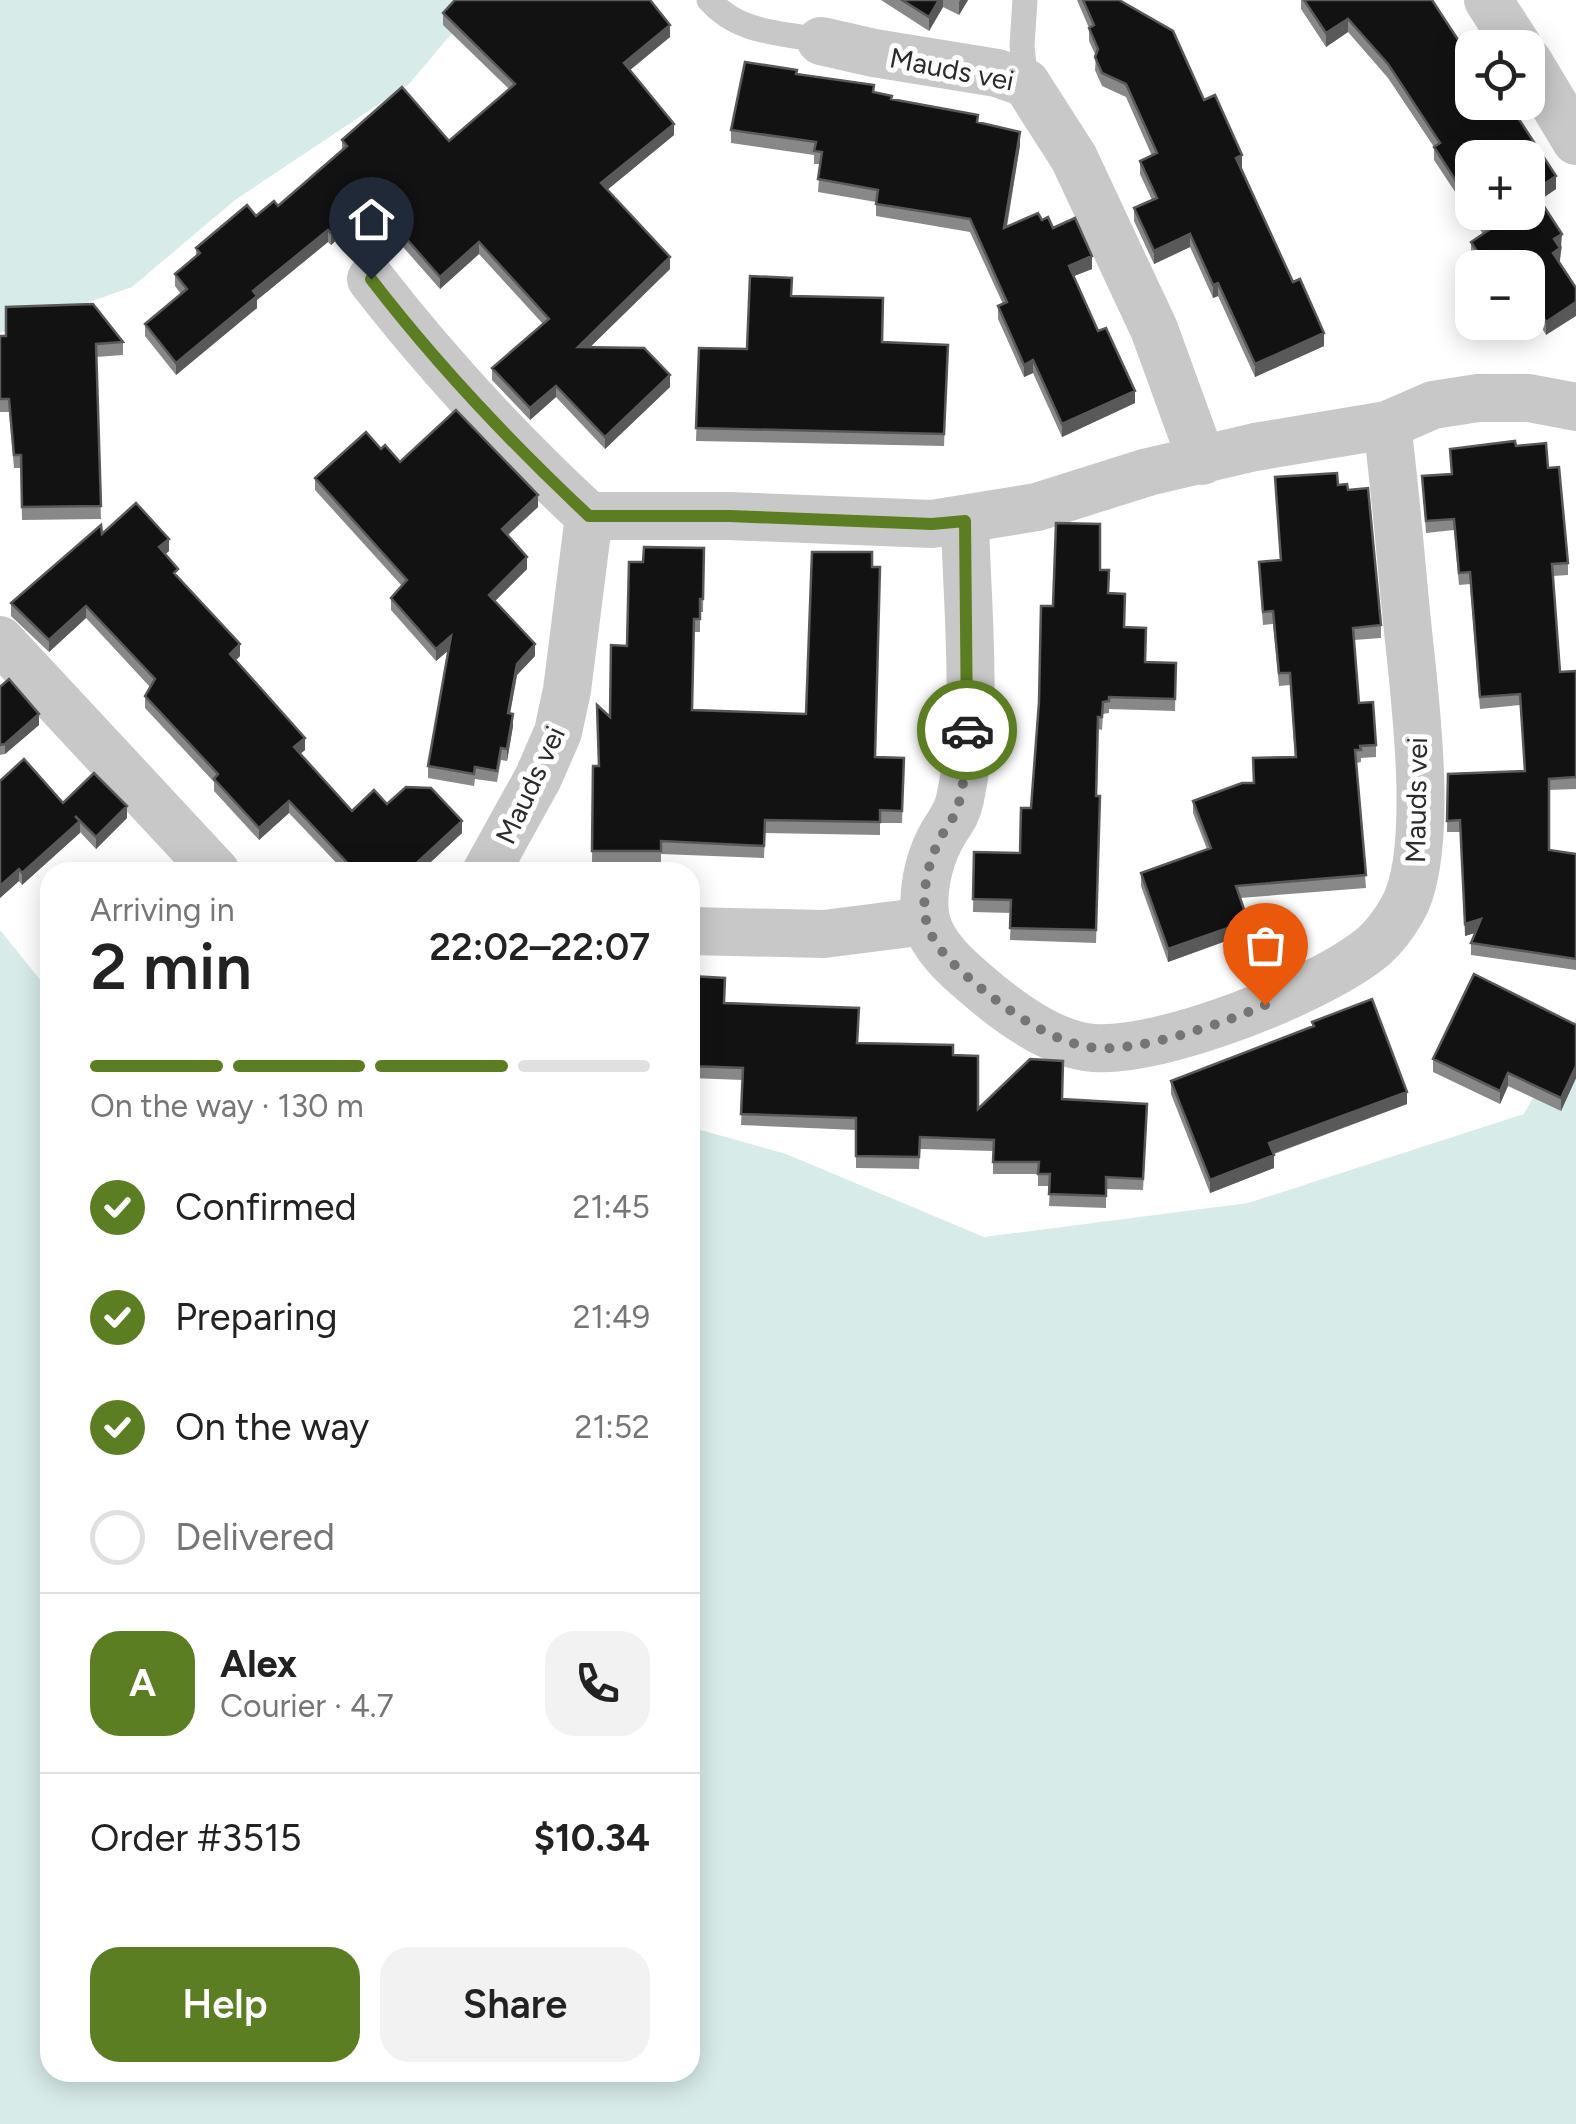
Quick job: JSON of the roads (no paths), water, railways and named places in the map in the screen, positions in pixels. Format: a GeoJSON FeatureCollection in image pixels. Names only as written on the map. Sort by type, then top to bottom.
{"type":"FeatureCollection","features":[{"type":"Feature","properties":{"kind":"street"},"geometry":{"type":"LineString","coordinates":[[1488,0],[1507,30]]}},
{"type":"Feature","properties":{"kind":"street","name":"Mauds vei"},"geometry":{"type":"LineString","coordinates":[[821,41],[997,73],[1026,82],[1074,158],[1154,329],[1202,461]]}},
{"type":"Feature","properties":{"kind":"street"},"geometry":{"type":"LineString","coordinates":[[1545,89],[1576,140]]}},
{"type":"Feature","properties":{"kind":"street"},"geometry":{"type":"LineString","coordinates":[[371,279],[422,344],[497,427],[589,516],[729,516],[932,524],[965,521],[1037,507],[1148,472],[1255,447],[1387,424],[1433,405],[1478,398],[1529,398],[1576,407]]}},
{"type":"Feature","properties":{"kind":"street","name":"Mauds vei"},"geometry":{"type":"LineString","coordinates":[[926,921],[938,946],[997,1002],[1058,1039],[1092,1048],[1127,1046],[1243,1015],[1340,969],[1376,944],[1403,909],[1416,872],[1420,830],[1417,726],[1387,424]]}},
{"type":"Feature","properties":{"kind":"street","name":"Mauds vei"},"geometry":{"type":"LineString","coordinates":[[492,862],[538,778],[558,732],[568,690],[589,516]]}},
{"type":"Feature","properties":{"kind":"street"},"geometry":{"type":"LineString","coordinates":[[700,932],[824,934],[926,921],[926,884],[940,839],[954,820],[966,753],[969,699],[965,521]]}},
{"type":"Feature","properties":{"kind":"street"},"geometry":{"type":"LineString","coordinates":[[0,640],[207,862]]}},
{"type":"Feature","properties":{"kind":"lane"},"geometry":{"type":"LineString","coordinates":[[708,0],[731,21],[752,29],[821,41]]}},
{"type":"Feature","properties":{"kind":"lane"},"geometry":{"type":"LineString","coordinates":[[1025,0],[1022,46],[1026,82]]}}]}
